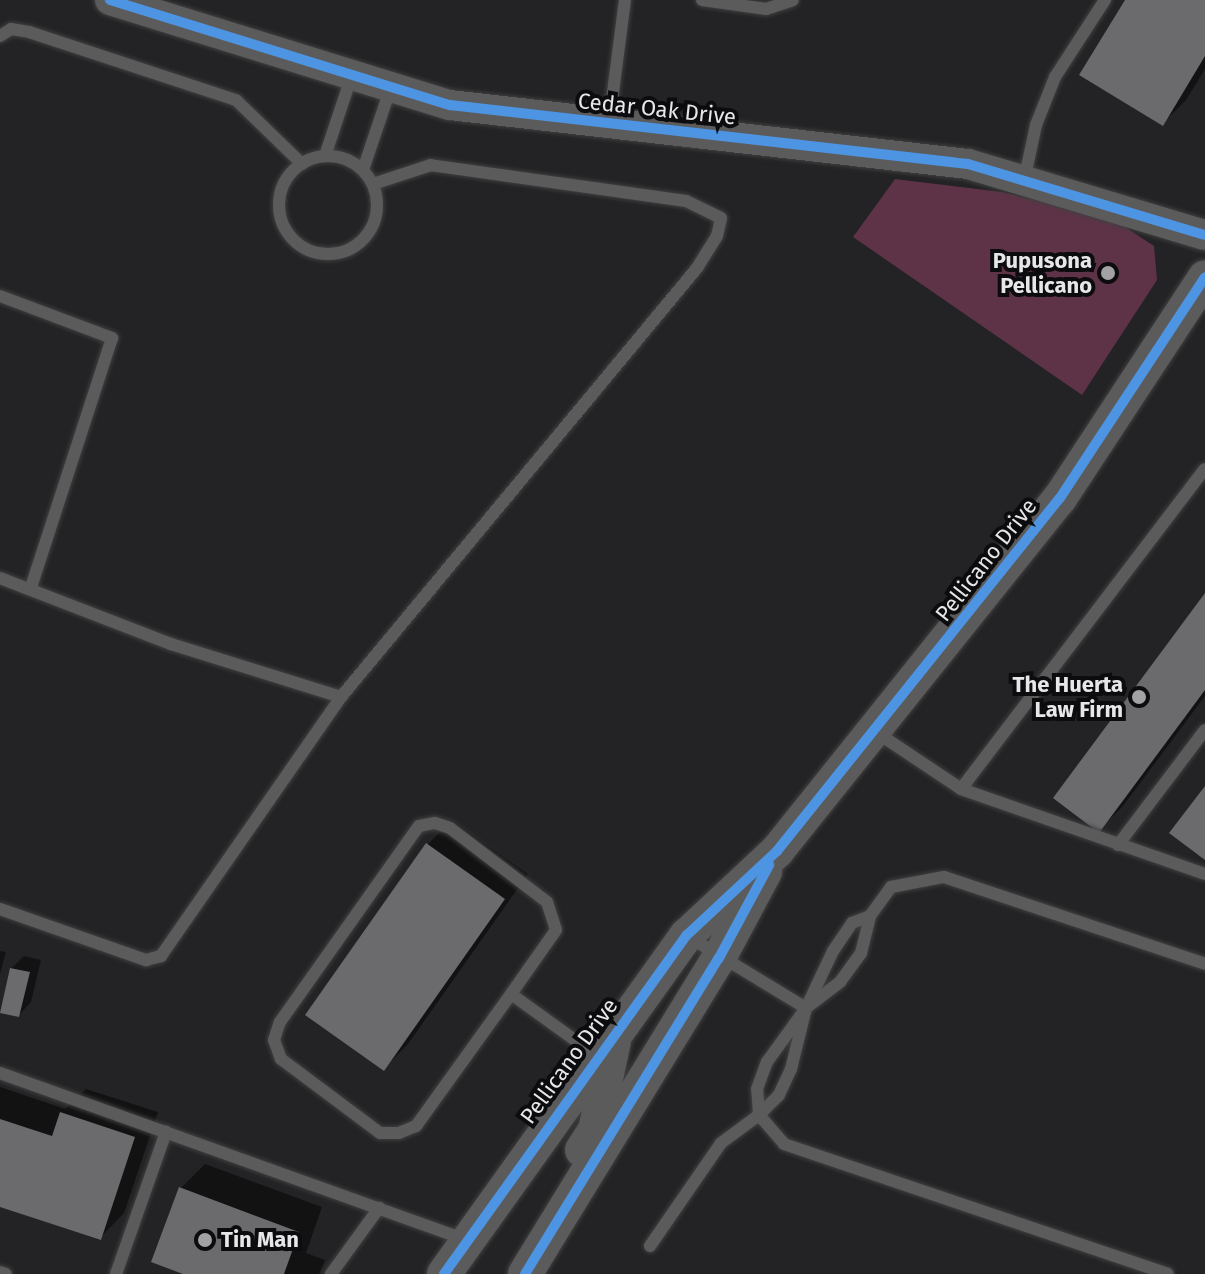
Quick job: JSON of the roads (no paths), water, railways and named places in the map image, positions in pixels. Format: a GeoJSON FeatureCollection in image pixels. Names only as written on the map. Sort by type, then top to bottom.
{"type":"FeatureCollection","features":[{"type":"Feature","properties":{"kind":"main road","name":"Pellicano Drive"},"geometry":{"type":"LineString","coordinates":[[444,1274],[597,1056],[687,935],[777,851],[1060,498],[1205,277]]}},
{"type":"Feature","properties":{"kind":"main road","name":"Pellicano Drive"},"geometry":{"type":"LineString","coordinates":[[525,1274],[719,958],[777,851]]}},
{"type":"Feature","properties":{"kind":"main road"},"geometry":{"type":"LineString","coordinates":[[525,1274],[516,1261],[518,1247],[595,1130],[617,1029]]}},
{"type":"Feature","properties":{"kind":"street","name":"Cedar Oak Drive"},"geometry":{"type":"LineString","coordinates":[[110,0],[450,105],[968,164],[1205,235]]}},
{"type":"Feature","properties":{"kind":"lane"},"geometry":{"type":"LineString","coordinates":[[702,0],[766,9],[793,0]]}},
{"type":"Feature","properties":{"kind":"lane"},"geometry":{"type":"LineString","coordinates":[[1024,181],[1036,125],[1055,77],[1105,0]]}},
{"type":"Feature","properties":{"kind":"lane"},"geometry":{"type":"LineString","coordinates":[[609,123],[629,2]]}},
{"type":"Feature","properties":{"kind":"lane"},"geometry":{"type":"LineString","coordinates":[[0,36],[11,29],[29,32],[236,100],[302,164]]}},
{"type":"Feature","properties":{"kind":"lane"},"geometry":{"type":"LineString","coordinates":[[325,156],[352,75]]}},
{"type":"Feature","properties":{"kind":"lane"},"geometry":{"type":"LineString","coordinates":[[363,170],[391,87]]}},
{"type":"Feature","properties":{"kind":"lane"},"geometry":{"type":"LineString","coordinates":[[325,156],[363,170],[373,184],[376,215],[370,230],[346,251],[315,252],[289,234],[279,204],[290,175],[302,164],[325,156]]}},
{"type":"Feature","properties":{"kind":"lane"},"geometry":{"type":"LineString","coordinates":[[0,909],[146,960],[161,956],[341,697],[697,268],[717,236],[721,218],[686,201],[431,165],[373,184]]}},
{"type":"Feature","properties":{"kind":"lane"},"geometry":{"type":"LineString","coordinates":[[0,296],[112,338],[31,588]]}},
{"type":"Feature","properties":{"kind":"lane"},"geometry":{"type":"LineString","coordinates":[[961,789],[1205,469]]}},
{"type":"Feature","properties":{"kind":"lane"},"geometry":{"type":"LineString","coordinates":[[0,578],[171,644],[341,697]]}},
{"type":"Feature","properties":{"kind":"lane"},"geometry":{"type":"LineString","coordinates":[[874,730],[961,789],[1205,874]]}},
{"type":"Feature","properties":{"kind":"lane"},"geometry":{"type":"LineString","coordinates":[[1118,845],[1205,730]]}},
{"type":"Feature","properties":{"kind":"lane"},"geometry":{"type":"LineString","coordinates":[[435,823],[450,828],[535,893],[555,916],[556,930],[511,994],[416,1126],[399,1133],[380,1133],[281,1059],[274,1040],[280,1022],[419,826],[435,823]]}},
{"type":"Feature","properties":{"kind":"lane"},"geometry":{"type":"LineString","coordinates":[[650,1246],[721,1143],[759,1115],[779,1095],[791,1069],[806,1008],[840,982],[861,953],[870,916],[891,887],[944,877],[1205,964]]}},
{"type":"Feature","properties":{"kind":"lane"},"geometry":{"type":"LineString","coordinates":[[870,916],[852,923],[806,1008],[767,1062],[757,1089],[759,1115],[784,1144],[1168,1274]]}},
{"type":"Feature","properties":{"kind":"lane"},"geometry":{"type":"LineString","coordinates":[[687,935],[719,958],[806,1008]]}},
{"type":"Feature","properties":{"kind":"lane"},"geometry":{"type":"LineString","coordinates":[[511,994],[597,1056]]}},
{"type":"Feature","properties":{"kind":"lane"},"geometry":{"type":"LineString","coordinates":[[0,1073],[467,1240]]}},
{"type":"Feature","properties":{"kind":"lane"},"geometry":{"type":"LineString","coordinates":[[116,1274],[166,1132]]}},
{"type":"Feature","properties":{"kind":"lane"},"geometry":{"type":"LineString","coordinates":[[331,1274],[379,1208]]}},
{"type":"Feature","properties":{"kind":"lane"},"geometry":{"type":"LineString","coordinates":[[0,1272],[6,1274]]}},
{"type":"Feature","properties":{"kind":"place","name":"Pupusona Pellicano"},"geometry":{"type":"Point","coordinates":[1108,273]}},
{"type":"Feature","properties":{"kind":"place","name":"The Huerta Law Firm"},"geometry":{"type":"Point","coordinates":[1139,697]}},
{"type":"Feature","properties":{"kind":"place","name":"Tin Man"},"geometry":{"type":"Point","coordinates":[205,1240]}}]}
